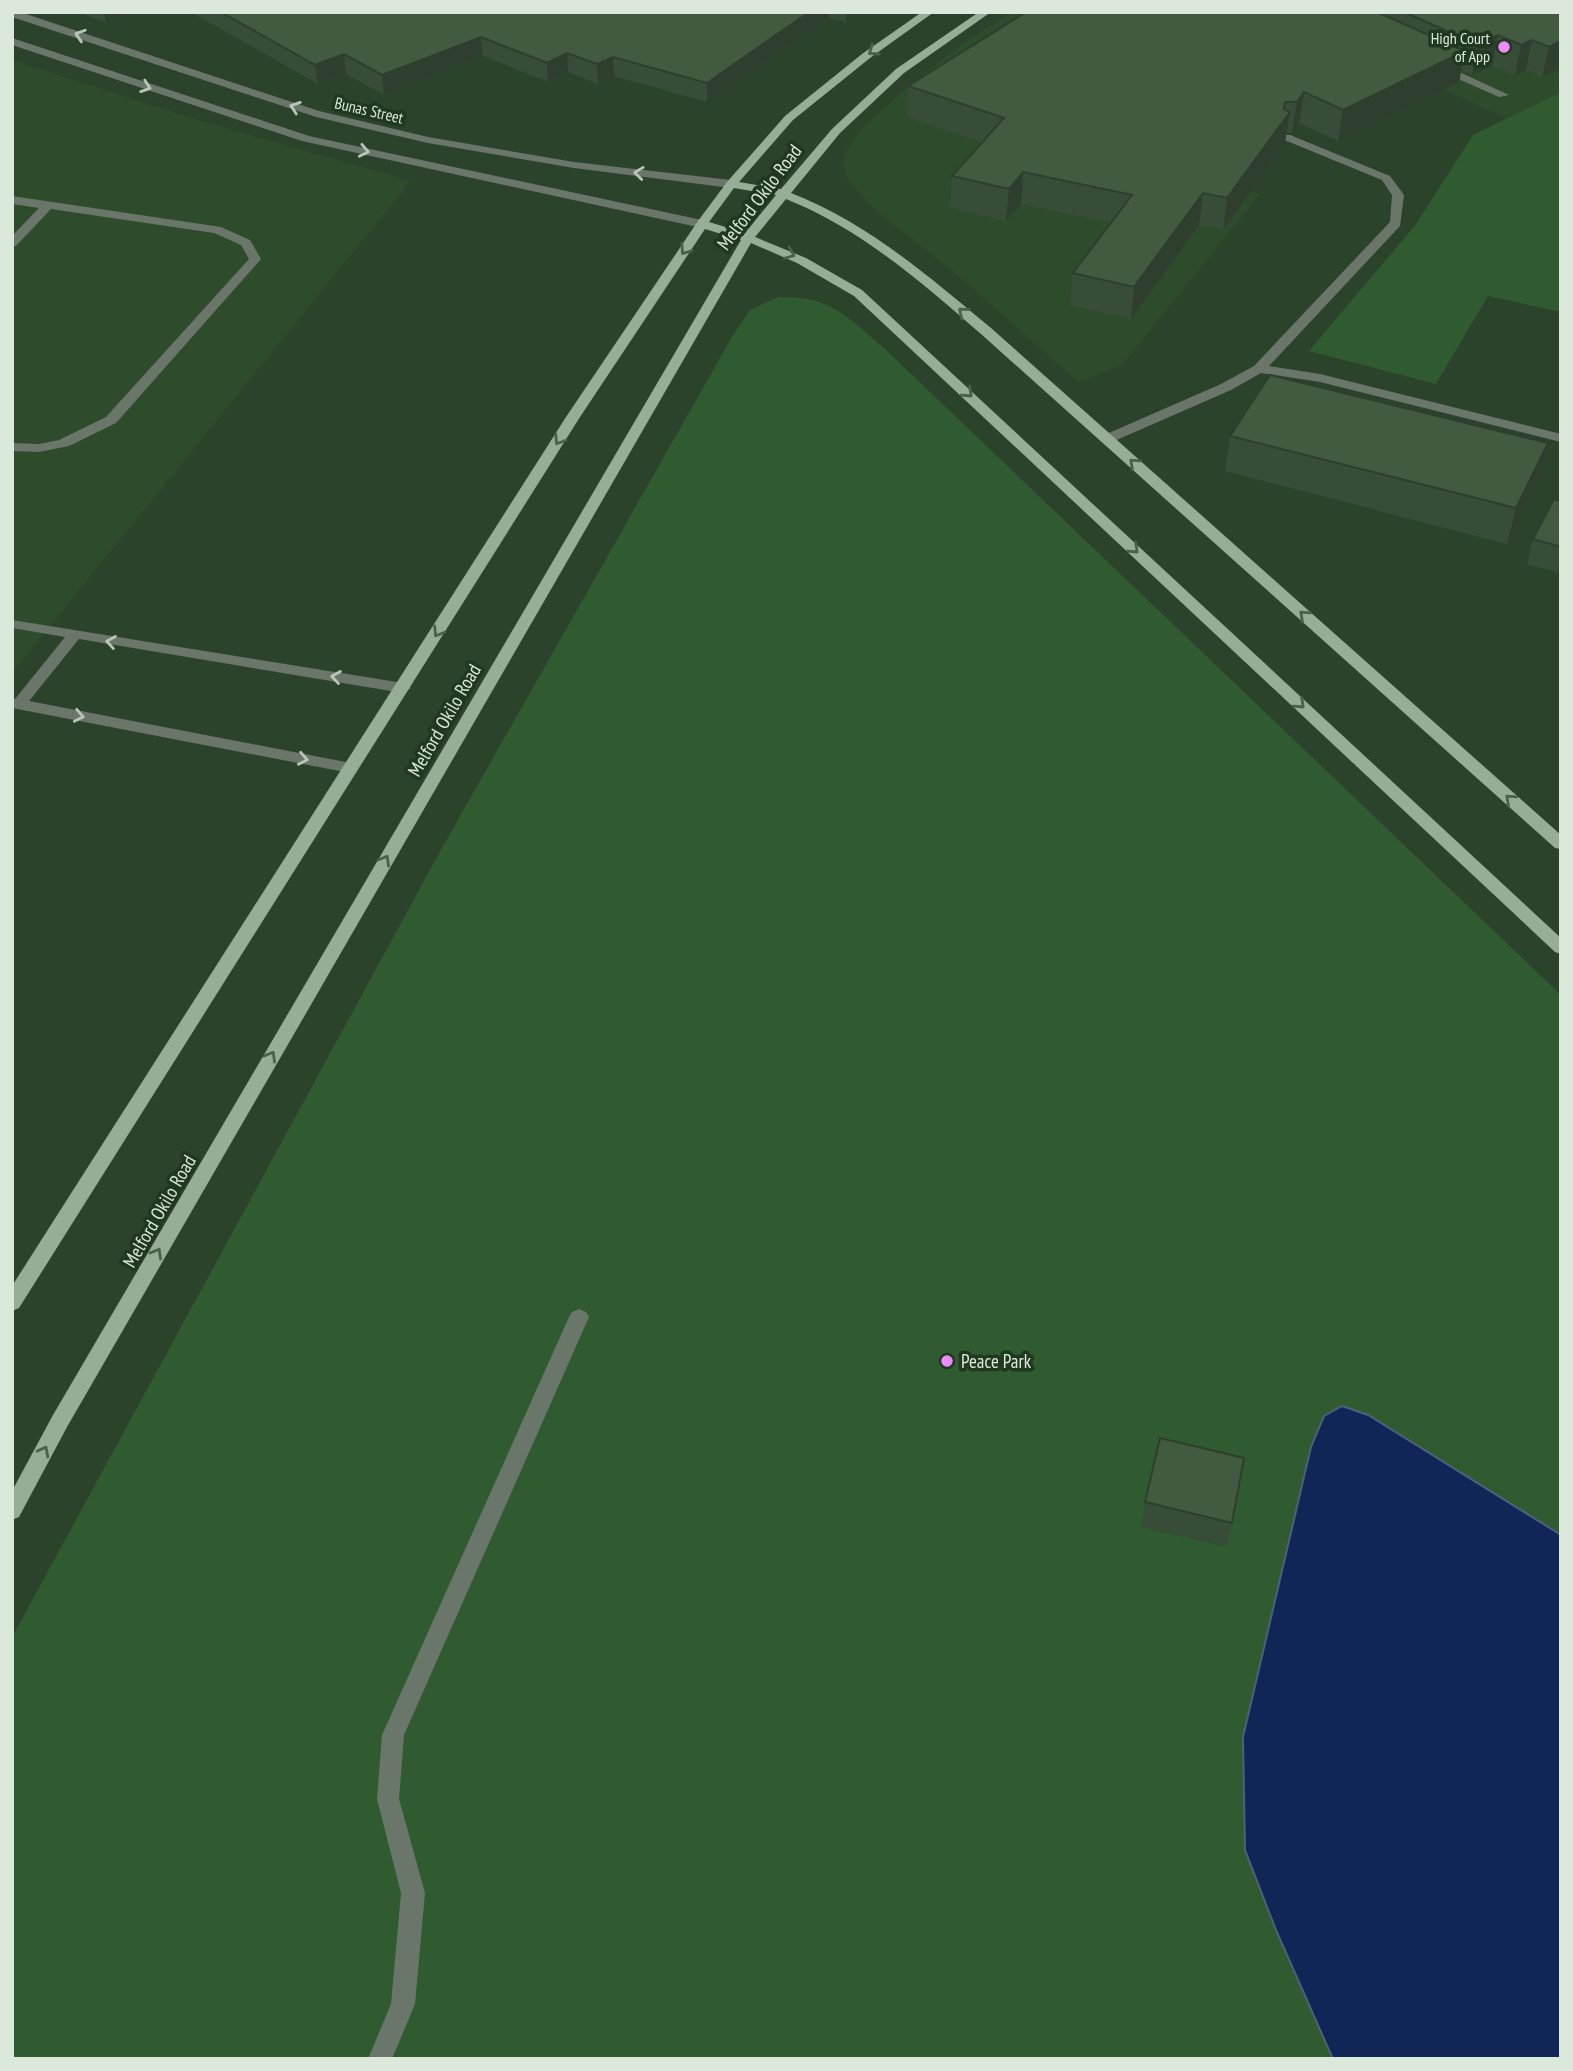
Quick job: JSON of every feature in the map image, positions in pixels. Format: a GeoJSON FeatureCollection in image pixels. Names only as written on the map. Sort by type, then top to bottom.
{"type":"FeatureCollection","features":[{"type":"Feature","properties":{"kind":"main road","name":"Melford Okilo Road"},"geometry":{"type":"LineString","coordinates":[[12,1303],[573,417],[702,224],[731,184],[789,118],[866,56],[929,12]]}},
{"type":"Feature","properties":{"kind":"main road","name":"Melford Okilo Road"},"geometry":{"type":"LineString","coordinates":[[12,1511],[74,1397],[749,236],[836,131],[900,71],[986,12]]}},
{"type":"Feature","properties":{"kind":"main road"},"geometry":{"type":"LineString","coordinates":[[731,184],[784,193],[846,223],[907,266],[986,331],[1561,844]]}},
{"type":"Feature","properties":{"kind":"main road"},"geometry":{"type":"LineString","coordinates":[[702,224],[749,236],[811,263],[858,293],[1561,948]]}},
{"type":"Feature","properties":{"kind":"street","name":"Bunas Street"},"geometry":{"type":"LineString","coordinates":[[12,13],[327,117],[428,140],[574,166],[731,184]]}},
{"type":"Feature","properties":{"kind":"street"},"geometry":{"type":"LineString","coordinates":[[12,41],[306,139],[702,224]]}},
{"type":"Feature","properties":{"kind":"street"},"geometry":{"type":"LineString","coordinates":[[1427,62],[1503,95]]}},
{"type":"Feature","properties":{"kind":"street"},"geometry":{"type":"LineString","coordinates":[[1107,439],[1226,387],[1259,369],[1396,223],[1398,195],[1385,178],[1286,137]]}},
{"type":"Feature","properties":{"kind":"street"},"geometry":{"type":"LineString","coordinates":[[12,200],[217,230],[246,243],[255,259],[111,420],[87,435],[59,446],[12,447]]}},
{"type":"Feature","properties":{"kind":"street"},"geometry":{"type":"LineString","coordinates":[[12,243],[47,206]]}},
{"type":"Feature","properties":{"kind":"street"},"geometry":{"type":"LineString","coordinates":[[1259,369],[1320,378],[1561,438]]}},
{"type":"Feature","properties":{"kind":"street"},"geometry":{"type":"LineString","coordinates":[[12,624],[403,688]]}},
{"type":"Feature","properties":{"kind":"street"},"geometry":{"type":"LineString","coordinates":[[15,704],[74,636]]}},
{"type":"Feature","properties":{"kind":"street"},"geometry":{"type":"LineString","coordinates":[[15,704],[350,768]]}},
{"type":"Feature","properties":{"kind":"street"},"geometry":{"type":"LineString","coordinates":[[380,2059],[402,2004],[413,1893],[388,1799],[393,1735],[579,1317]]}},
{"type":"Feature","properties":{"kind":"shaded area"},"geometry":{"type":"Polygon","coordinates":[[[1011,12],[1561,12],[1561,92],[1507,118],[1319,34],[1100,156],[1260,194],[1123,364],[1079,383],[954,272],[873,208],[846,177],[843,156],[862,128],[913,82],[1011,12]]]}},
{"type":"Feature","properties":{"kind":"shaded area"},"geometry":{"type":"Polygon","coordinates":[[[12,60],[201,121],[411,181],[12,673],[12,60]]]}},
{"type":"Feature","properties":{"kind":"shaded area"},"geometry":{"type":"Polygon","coordinates":[[[1561,92],[1561,312],[1488,296],[1436,384],[1309,351],[1416,224],[1473,135],[1561,92]]]}},
{"type":"Feature","properties":{"kind":"shaded area","name":"Peace Park"},"geometry":{"type":"Polygon","coordinates":[[[778,297],[825,304],[848,318],[885,349],[1561,995],[1561,2059],[12,2059],[12,1637],[443,846],[733,335],[750,310],[778,297]]]}},
{"type":"Feature","properties":{"kind":"water"},"geometry":{"type":"Polygon","coordinates":[[[1342,1406],[1368,1415],[1561,1535],[1561,2059],[1333,2059],[1276,1930],[1245,1850],[1243,1737],[1311,1447],[1324,1416],[1342,1406]]]}},
{"type":"Feature","properties":{"kind":"building"},"geometry":{"type":"Polygon","coordinates":[[[221,12],[809,12],[707,83],[613,57],[597,64],[567,53],[547,63],[481,37],[382,75],[344,54],[315,65],[221,12]]]}},
{"type":"Feature","properties":{"kind":"building"},"geometry":{"type":"Polygon","coordinates":[[[1026,12],[1377,12],[1465,51],[1343,110],[1304,92],[1297,102],[1285,102],[1284,109],[1290,112],[1227,198],[1203,193],[1134,287],[1073,273],[1132,195],[1023,172],[1009,189],[952,176],[1004,118],[908,86],[1026,12]]]}},
{"type":"Feature","properties":{"kind":"building"},"geometry":{"type":"Polygon","coordinates":[[[1404,12],[1561,12],[1561,41],[1549,47],[1532,40],[1521,45],[1498,35],[1478,45],[1404,12]]]}},
{"type":"Feature","properties":{"kind":"building"},"geometry":{"type":"Polygon","coordinates":[[[1270,375],[1548,443],[1516,508],[1230,436],[1270,375]]]}},
{"type":"Feature","properties":{"kind":"building"},"geometry":{"type":"Polygon","coordinates":[[[1554,499],[1561,501],[1561,547],[1533,539],[1554,499]]]}},
{"type":"Feature","properties":{"kind":"building"},"geometry":{"type":"Polygon","coordinates":[[[1160,1438],[1244,1458],[1232,1523],[1145,1502],[1160,1438]]]}},
{"type":"Feature","properties":{"kind":"place","name":"High Court of App"},"geometry":{"type":"Point","coordinates":[1504,47]}},
{"type":"Feature","properties":{"kind":"place","name":"Peace Park"},"geometry":{"type":"Point","coordinates":[947,1361]}}]}
